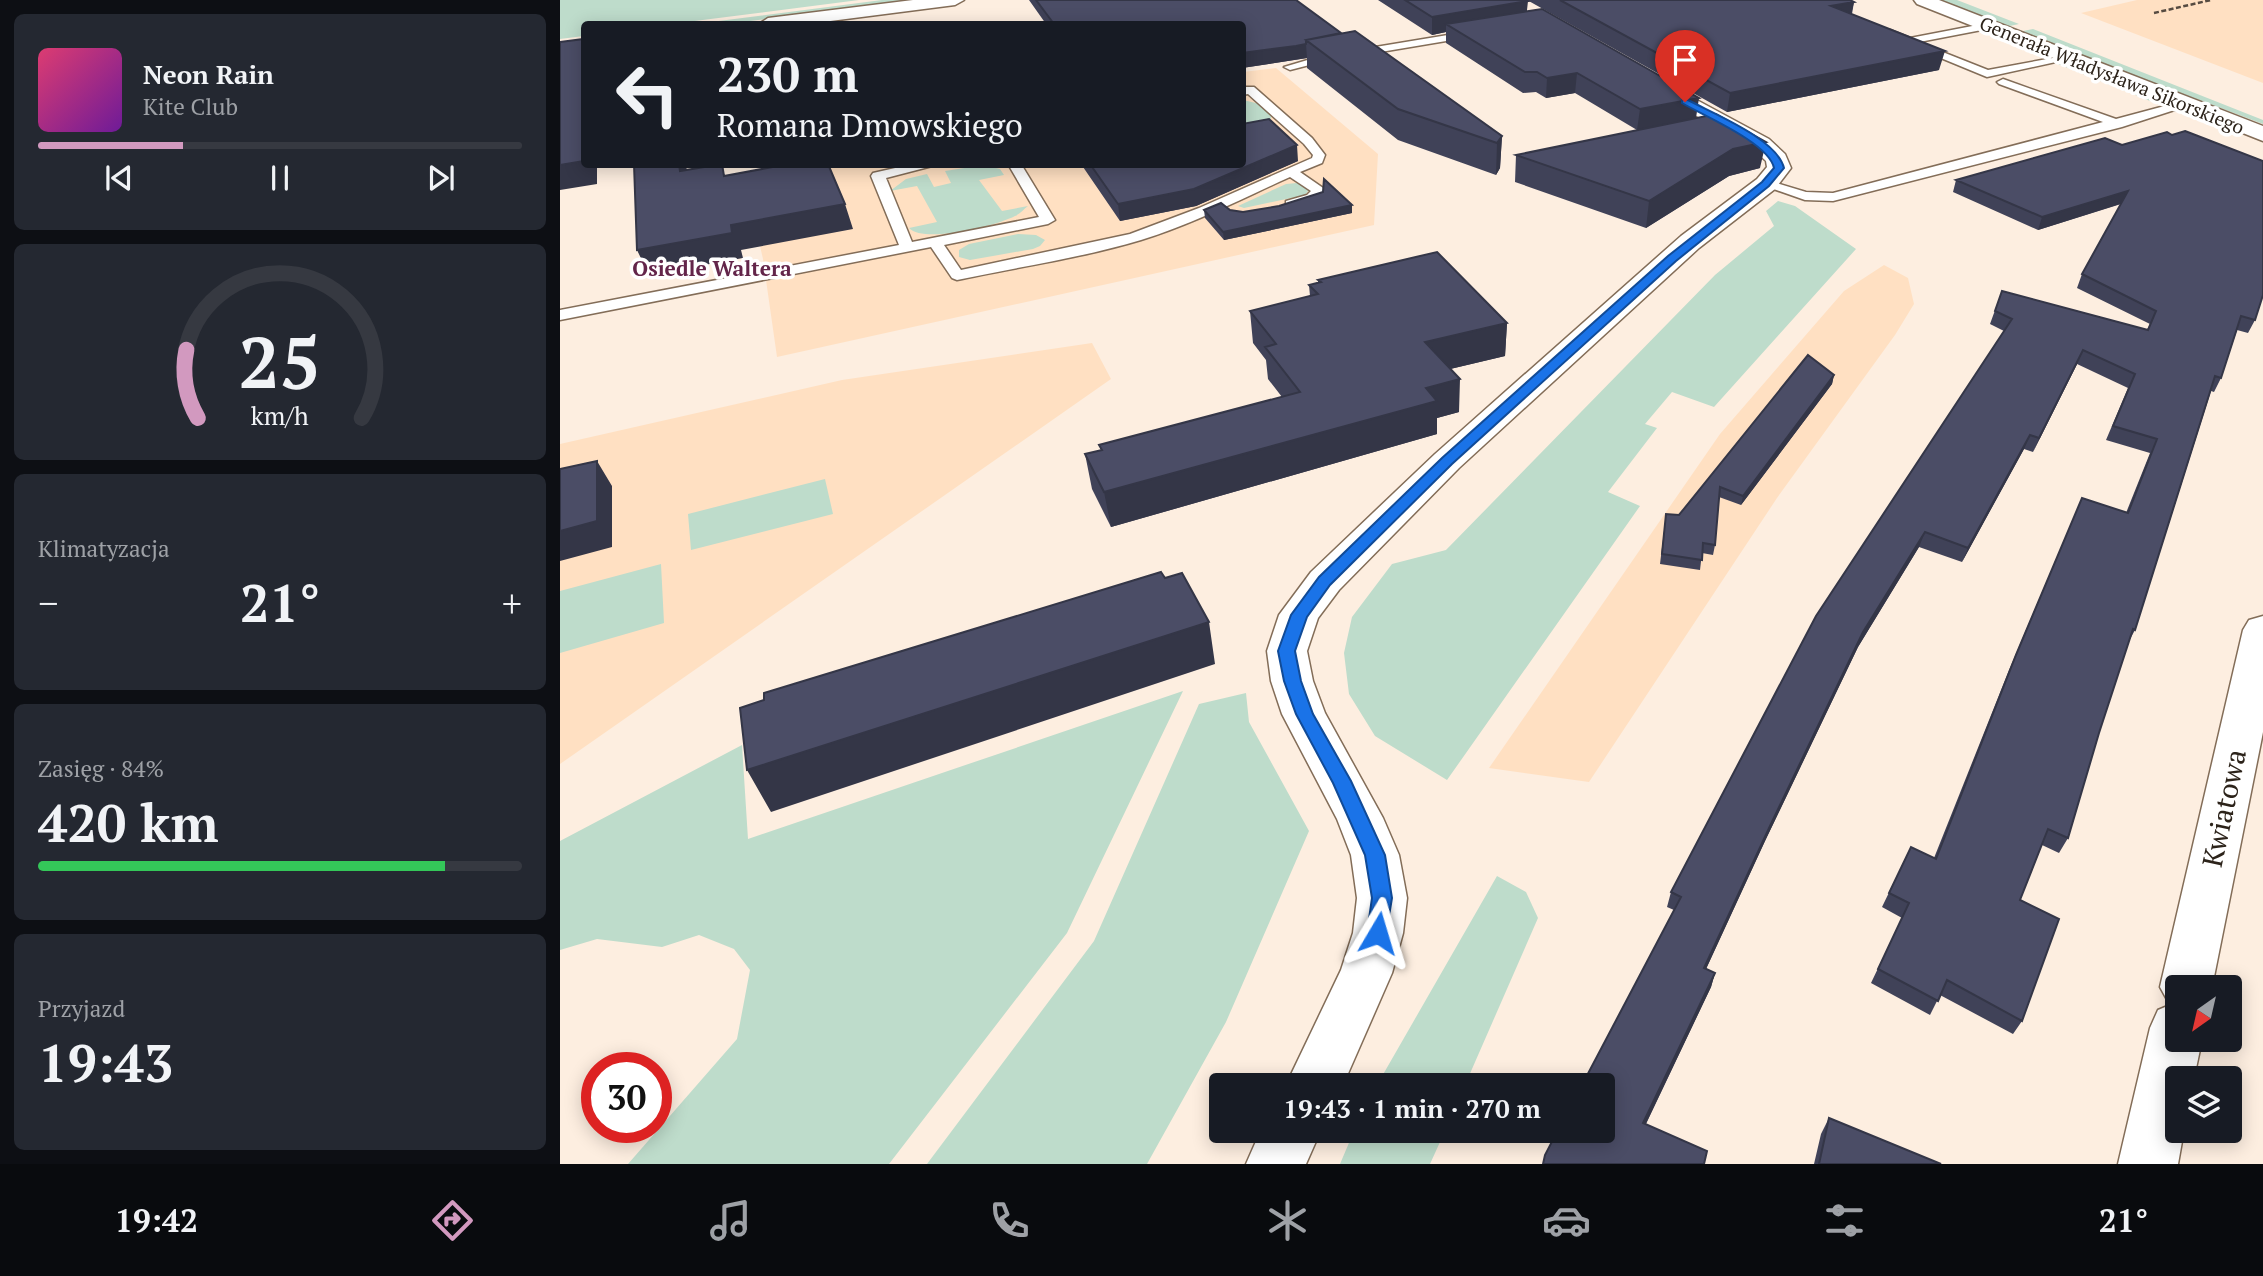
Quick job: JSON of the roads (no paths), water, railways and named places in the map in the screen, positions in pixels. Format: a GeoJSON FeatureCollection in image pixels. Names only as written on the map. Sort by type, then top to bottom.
{"type":"FeatureCollection","features":[{"type":"Feature","properties":{"kind":"street"},"geometry":{"type":"LineString","coordinates":[[805,21],[955,0]]}},
{"type":"Feature","properties":{"kind":"street","name":"Generała Władysława Sikorskiego"},"geometry":{"type":"LineString","coordinates":[[1923,0],[2263,134]]}},
{"type":"Feature","properties":{"kind":"street","name":"Generała Władysława Sikorskiego"},"geometry":{"type":"LineString","coordinates":[[1969,0],[2263,113]]}},
{"type":"Feature","properties":{"kind":"street"},"geometry":{"type":"LineString","coordinates":[[1320,1073],[1366,973],[1378,933],[1382,898],[1375,855],[1360,818],[1304,714],[1292,681],[1287,651],[1299,615],[1325,581],[1447,461],[1681,250],[1766,184],[1779,168],[1777,159],[1770,151],[1634,72]]}},
{"type":"Feature","properties":{"kind":"street","name":"Kwiatowa"},"geometry":{"type":"LineString","coordinates":[[2189,975],[2263,630]]}},
{"type":"Feature","properties":{"kind":"street"},"geometry":{"type":"LineString","coordinates":[[2148,1164],[2172,1052]]}},
{"type":"Feature","properties":{"kind":"street"},"geometry":{"type":"LineString","coordinates":[[1276,1164],[1286,1143]]}},
{"type":"Feature","properties":{"kind":"lane"},"geometry":{"type":"LineString","coordinates":[[1890,33],[1909,41],[1988,26]]}},
{"type":"Feature","properties":{"kind":"lane"},"geometry":{"type":"LineString","coordinates":[[1290,67],[1321,59],[1481,32]]}},
{"type":"Feature","properties":{"kind":"lane"},"geometry":{"type":"LineString","coordinates":[[1940,54],[1987,74],[2069,58]]}},
{"type":"Feature","properties":{"kind":"lane"},"geometry":{"type":"LineString","coordinates":[[2003,82],[2118,124]]}},
{"type":"Feature","properties":{"kind":"lane"},"geometry":{"type":"LineString","coordinates":[[560,314],[935,242],[1059,236],[1134,237],[1224,202],[1317,160],[1319,155],[1316,149],[1284,125],[1250,89],[1246,90]]}},
{"type":"Feature","properties":{"kind":"lane"},"geometry":{"type":"LineString","coordinates":[[1766,184],[1805,196],[1833,197],[2187,104]]}},
{"type":"Feature","properties":{"kind":"lane"},"geometry":{"type":"LineString","coordinates":[[907,247],[878,176],[915,168]]}},
{"type":"Feature","properties":{"kind":"lane"},"geometry":{"type":"LineString","coordinates":[[1016,168],[1059,236]]}},
{"type":"Feature","properties":{"kind":"lane"},"geometry":{"type":"LineString","coordinates":[[1280,206],[1305,200],[1319,190],[1290,171]]}},
{"type":"Feature","properties":{"kind":"lane"},"geometry":{"type":"LineString","coordinates":[[1224,202],[1237,213]]}},
{"type":"Feature","properties":{"kind":"lane"},"geometry":{"type":"LineString","coordinates":[[935,242],[957,275],[1059,236]]}},
{"type":"Feature","properties":{"kind":"railway"},"geometry":{"type":"LineString","coordinates":[[2154,13],[2211,0]]}},
{"type":"Feature","properties":{"kind":"district","name":"Osiedle Waltera"},"geometry":{"type":"Point","coordinates":[712,269]}}]}
